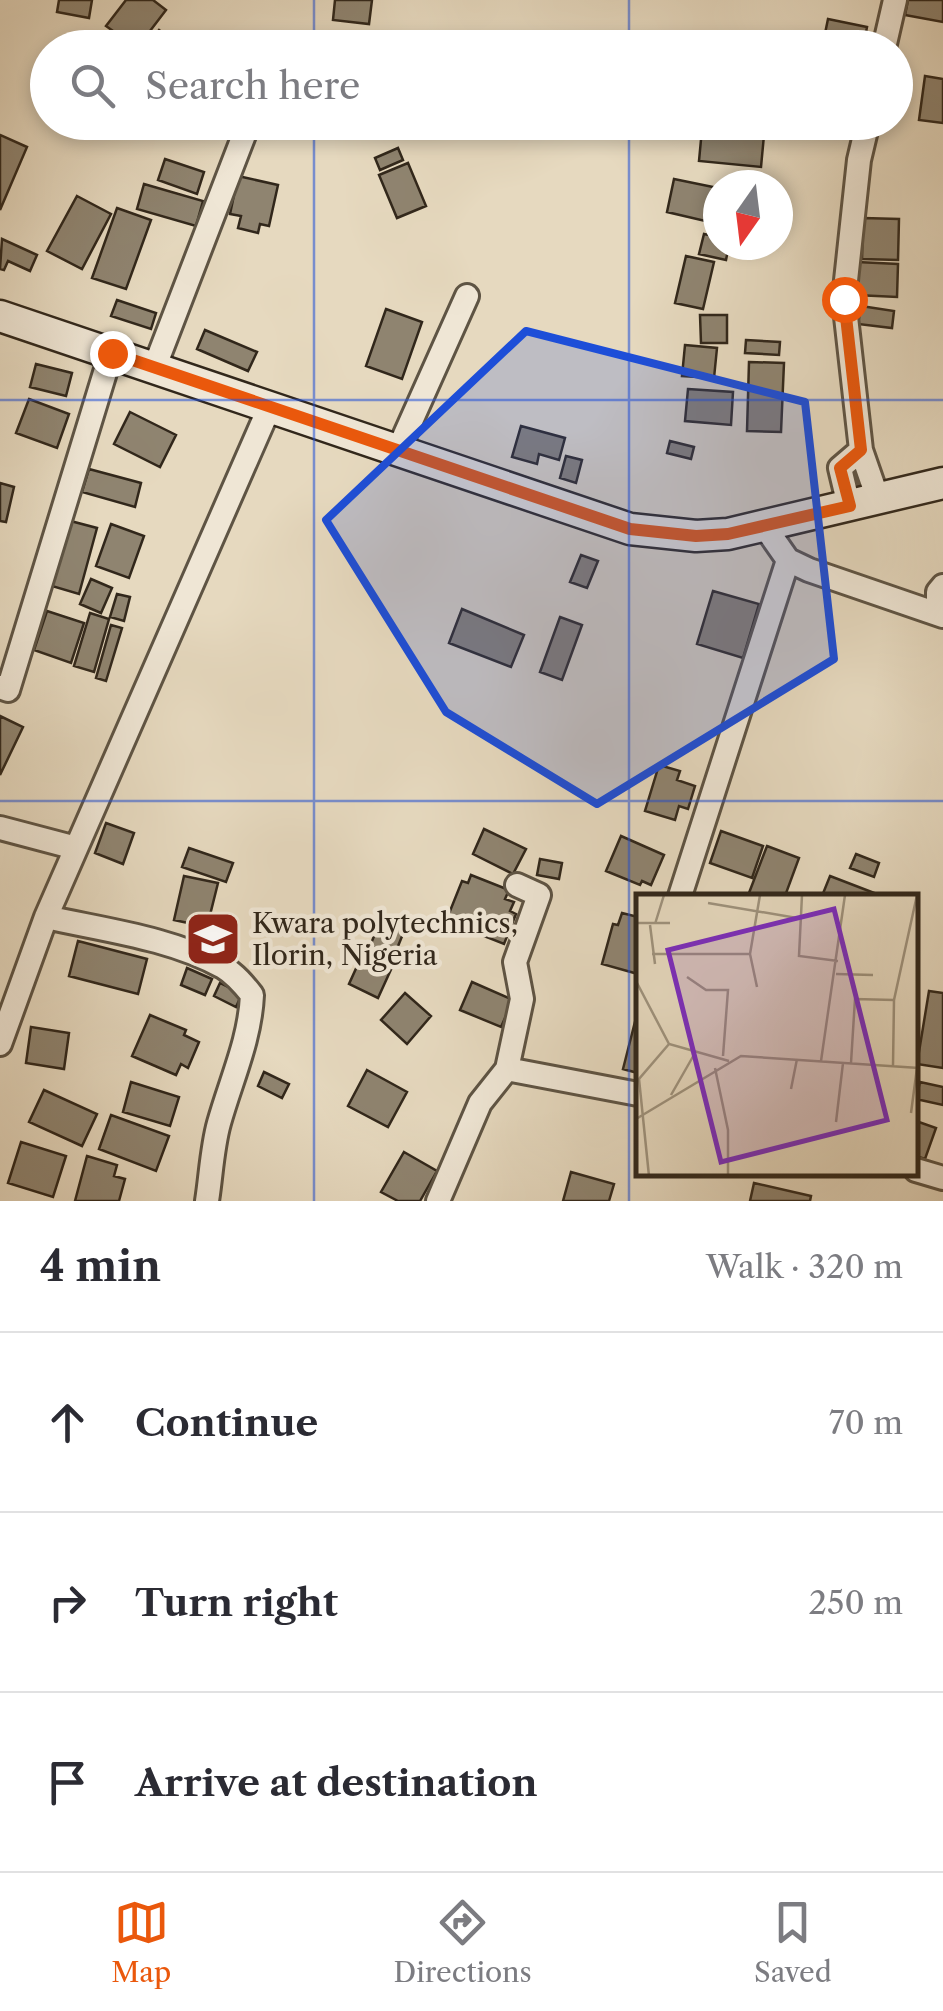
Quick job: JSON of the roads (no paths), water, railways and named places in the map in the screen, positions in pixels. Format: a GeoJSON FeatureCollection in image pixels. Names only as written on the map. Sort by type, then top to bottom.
{"type":"FeatureCollection","features":[{"type":"Feature","properties":{"kind":"street"},"geometry":{"type":"LineString","coordinates":[[888,30],[895,0]]}},
{"type":"Feature","properties":{"kind":"street"},"geometry":{"type":"LineString","coordinates":[[155,366],[242,140]]}},
{"type":"Feature","properties":{"kind":"street"},"geometry":{"type":"LineString","coordinates":[[864,140],[844,299],[861,450],[840,468],[864,502]]}},
{"type":"Feature","properties":{"kind":"street"},"geometry":{"type":"LineString","coordinates":[[399,448],[467,296]]}},
{"type":"Feature","properties":{"kind":"street"},"geometry":{"type":"LineString","coordinates":[[0,316],[630,529],[696,536],[765,527],[943,483]]}},
{"type":"Feature","properties":{"kind":"street"},"geometry":{"type":"LineString","coordinates":[[0,686],[8,690],[112,353]]}},
{"type":"Feature","properties":{"kind":"street"},"geometry":{"type":"LineString","coordinates":[[0,1044],[46,917],[270,406]]}},
{"type":"Feature","properties":{"kind":"street"},"geometry":{"type":"LineString","coordinates":[[765,527],[788,560],[940,615],[938,592],[943,586]]}},
{"type":"Feature","properties":{"kind":"street"},"geometry":{"type":"LineString","coordinates":[[681,894],[788,560]]}},
{"type":"Feature","properties":{"kind":"street"},"geometry":{"type":"LineString","coordinates":[[0,828],[76,848]]}},
{"type":"Feature","properties":{"kind":"street"},"geometry":{"type":"LineString","coordinates":[[438,1201],[480,1103],[507,1069],[522,999],[515,962],[539,895],[517,885]]}},
{"type":"Feature","properties":{"kind":"street"},"geometry":{"type":"LineString","coordinates":[[46,917],[151,940],[198,957],[224,968],[252,995],[242,1053],[218,1126],[208,1201]]}},
{"type":"Feature","properties":{"kind":"street"},"geometry":{"type":"LineString","coordinates":[[507,1069],[636,1094]]}},
{"type":"Feature","properties":{"kind":"street"},"geometry":{"type":"LineString","coordinates":[[918,1171],[943,1178]]}},
{"type":"Feature","properties":{"kind":"place","name":"Kwara polytechnics, Ilorin, Nigeria"},"geometry":{"type":"Point","coordinates":[213,939]}}]}
